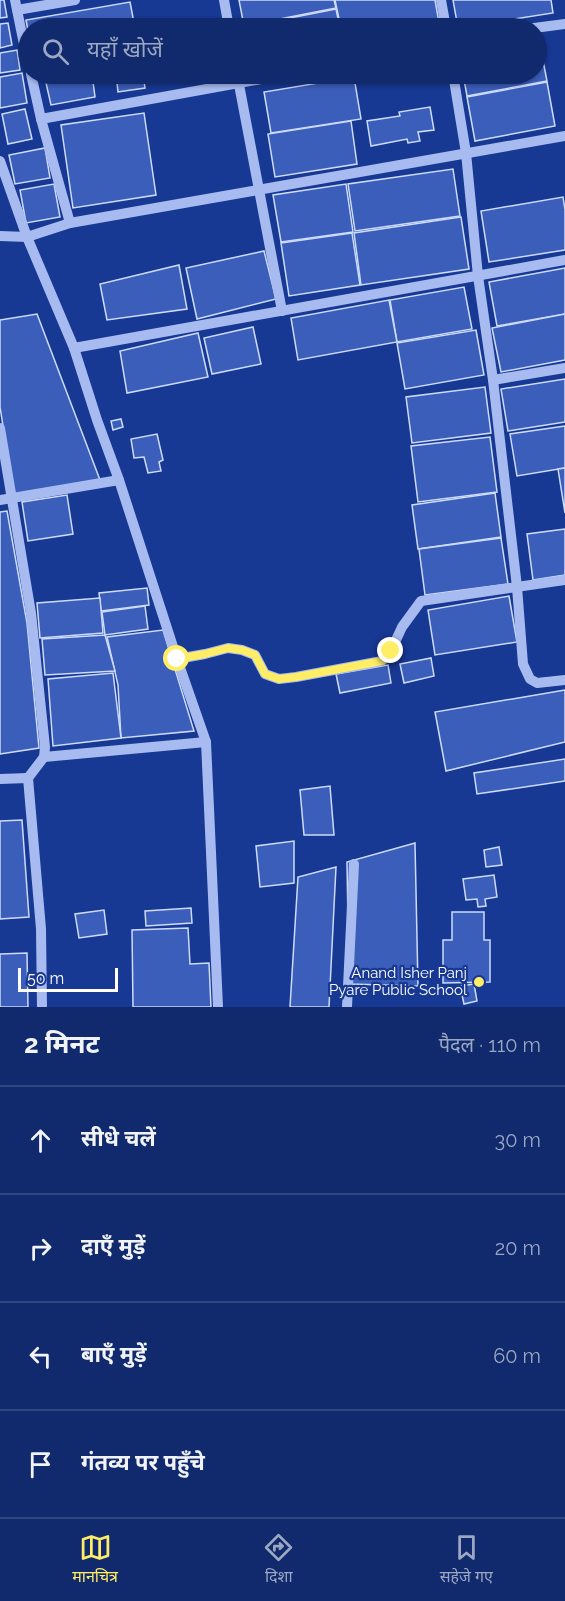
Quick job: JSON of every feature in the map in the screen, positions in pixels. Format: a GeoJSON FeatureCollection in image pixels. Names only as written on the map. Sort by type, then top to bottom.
{"type":"FeatureCollection","features":[{"type":"Feature","properties":{"kind":"street"},"geometry":{"type":"LineString","coordinates":[[16,5],[75,0]]}},
{"type":"Feature","properties":{"kind":"street"},"geometry":{"type":"LineString","coordinates":[[224,0],[227,18]]}},
{"type":"Feature","properties":{"kind":"street"},"geometry":{"type":"LineString","coordinates":[[441,0],[444,18]]}},
{"type":"Feature","properties":{"kind":"street"},"geometry":{"type":"LineString","coordinates":[[547,26],[565,24]]}},
{"type":"Feature","properties":{"kind":"street"},"geometry":{"type":"LineString","coordinates":[[33,84],[70,223]]}},
{"type":"Feature","properties":{"kind":"street"},"geometry":{"type":"LineString","coordinates":[[41,119],[213,84]]}},
{"type":"Feature","properties":{"kind":"street"},"geometry":{"type":"LineString","coordinates":[[239,84],[282,311]]}},
{"type":"Feature","properties":{"kind":"street"},"geometry":{"type":"LineString","coordinates":[[455,84],[466,153],[478,276],[493,380],[517,587],[523,664],[530,679],[537,683],[565,680]]}},
{"type":"Feature","properties":{"kind":"street"},"geometry":{"type":"LineString","coordinates":[[0,236],[27,237],[70,223],[565,136]]}},
{"type":"Feature","properties":{"kind":"street"},"geometry":{"type":"LineString","coordinates":[[0,161],[27,237],[74,348],[206,742],[218,1007]]}},
{"type":"Feature","properties":{"kind":"street"},"geometry":{"type":"LineString","coordinates":[[74,348],[565,260]]}},
{"type":"Feature","properties":{"kind":"street"},"geometry":{"type":"LineString","coordinates":[[493,380],[565,368]]}},
{"type":"Feature","properties":{"kind":"street"},"geometry":{"type":"LineString","coordinates":[[0,428],[31,614],[45,747],[44,757],[28,778],[42,929],[42,1007]]}},
{"type":"Feature","properties":{"kind":"street"},"geometry":{"type":"LineString","coordinates":[[0,500],[119,480]]}},
{"type":"Feature","properties":{"kind":"street"},"geometry":{"type":"LineString","coordinates":[[177,659],[228,648],[242,650],[255,655],[265,674],[279,679],[382,661],[391,651],[402,627],[421,601],[565,580]]}},
{"type":"Feature","properties":{"kind":"street"},"geometry":{"type":"LineString","coordinates":[[44,757],[206,742]]}},
{"type":"Feature","properties":{"kind":"street"},"geometry":{"type":"LineString","coordinates":[[0,779],[28,778]]}},
{"type":"Feature","properties":{"kind":"street"},"geometry":{"type":"LineString","coordinates":[[347,1007],[354,864]]}},
{"type":"Feature","properties":{"kind":"building"},"geometry":{"type":"Polygon","coordinates":[[[0,0],[4,0],[7,17],[0,18],[0,0]]]}},
{"type":"Feature","properties":{"kind":"building"},"geometry":{"type":"Polygon","coordinates":[[[239,0],[334,0],[336,8],[285,18],[242,18],[239,0]]]}},
{"type":"Feature","properties":{"kind":"building"},"geometry":{"type":"Polygon","coordinates":[[[335,0],[435,0],[438,18],[339,18],[335,0]]]}},
{"type":"Feature","properties":{"kind":"building"},"geometry":{"type":"Polygon","coordinates":[[[453,0],[551,0],[553,13],[521,18],[456,18],[453,0]]]}},
{"type":"Feature","properties":{"kind":"building"},"geometry":{"type":"Polygon","coordinates":[[[130,2],[133,18],[38,18],[130,2]]]}},
{"type":"Feature","properties":{"kind":"building"},"geometry":{"type":"Polygon","coordinates":[[[336,9],[338,18],[290,18],[336,9]]]}},
{"type":"Feature","properties":{"kind":"building"},"geometry":{"type":"Polygon","coordinates":[[[8,23],[12,45],[0,48],[0,24],[8,23]]]}},
{"type":"Feature","properties":{"kind":"building"},"geometry":{"type":"Polygon","coordinates":[[[17,50],[18,70],[0,73],[0,53],[17,50]]]}},
{"type":"Feature","properties":{"kind":"building"},"geometry":{"type":"Polygon","coordinates":[[[18,74],[18,84],[24,84],[27,103],[0,108],[0,77],[18,74]]]}},
{"type":"Feature","properties":{"kind":"building"},"geometry":{"type":"Polygon","coordinates":[[[547,82],[555,126],[475,141],[467,97],[547,84],[547,82]]]}},
{"type":"Feature","properties":{"kind":"building"},"geometry":{"type":"Polygon","coordinates":[[[46,84],[93,84],[95,97],[51,105],[46,84]]]}},
{"type":"Feature","properties":{"kind":"building"},"geometry":{"type":"Polygon","coordinates":[[[117,84],[144,84],[145,88],[118,92],[117,84]]]}},
{"type":"Feature","properties":{"kind":"building"},"geometry":{"type":"Polygon","coordinates":[[[312,84],[355,84],[361,119],[271,133],[264,92],[312,84]]]}},
{"type":"Feature","properties":{"kind":"building"},"geometry":{"type":"Polygon","coordinates":[[[465,84],[531,84],[467,96],[465,84]]]}},
{"type":"Feature","properties":{"kind":"building"},"geometry":{"type":"Polygon","coordinates":[[[430,107],[434,130],[418,132],[420,141],[408,143],[407,139],[371,146],[367,121],[400,116],[399,112],[430,107]]]}},
{"type":"Feature","properties":{"kind":"building"},"geometry":{"type":"Polygon","coordinates":[[[25,109],[32,139],[8,144],[2,114],[25,109]]]}},
{"type":"Feature","properties":{"kind":"building"},"geometry":{"type":"Polygon","coordinates":[[[144,113],[156,195],[73,208],[61,125],[144,113]]]}},
{"type":"Feature","properties":{"kind":"building"},"geometry":{"type":"Polygon","coordinates":[[[351,121],[357,164],[275,177],[268,134],[351,121]]]}},
{"type":"Feature","properties":{"kind":"building"},"geometry":{"type":"Polygon","coordinates":[[[45,148],[50,178],[15,184],[9,155],[45,148]]]}},
{"type":"Feature","properties":{"kind":"building"},"geometry":{"type":"Polygon","coordinates":[[[453,169],[460,216],[355,231],[348,184],[453,169]]]}},
{"type":"Feature","properties":{"kind":"building"},"geometry":{"type":"Polygon","coordinates":[[[54,184],[60,217],[26,223],[20,190],[54,184]]]}},
{"type":"Feature","properties":{"kind":"building"},"geometry":{"type":"Polygon","coordinates":[[[346,184],[353,232],[281,242],[273,195],[346,184]]]}},
{"type":"Feature","properties":{"kind":"building"},"geometry":{"type":"Polygon","coordinates":[[[563,197],[565,250],[489,262],[481,211],[563,197]]]}},
{"type":"Feature","properties":{"kind":"building"},"geometry":{"type":"Polygon","coordinates":[[[461,217],[469,269],[361,285],[354,233],[461,217]]]}},
{"type":"Feature","properties":{"kind":"building"},"geometry":{"type":"Polygon","coordinates":[[[352,233],[360,285],[289,296],[281,243],[352,233]]]}},
{"type":"Feature","properties":{"kind":"building"},"geometry":{"type":"Polygon","coordinates":[[[264,251],[276,299],[197,319],[186,268],[264,251]]]}},
{"type":"Feature","properties":{"kind":"building"},"geometry":{"type":"Polygon","coordinates":[[[179,265],[187,309],[107,320],[100,284],[179,265]]]}},
{"type":"Feature","properties":{"kind":"building"},"geometry":{"type":"Polygon","coordinates":[[[565,268],[565,314],[497,326],[489,282],[565,268]]]}},
{"type":"Feature","properties":{"kind":"building"},"geometry":{"type":"Polygon","coordinates":[[[464,287],[472,329],[397,342],[390,300],[464,287]]]}},
{"type":"Feature","properties":{"kind":"building"},"geometry":{"type":"Polygon","coordinates":[[[389,300],[397,342],[298,360],[291,318],[389,300]]]}},
{"type":"Feature","properties":{"kind":"building"},"geometry":{"type":"Polygon","coordinates":[[[37,314],[100,480],[14,494],[0,407],[0,320],[37,314]]]}},
{"type":"Feature","properties":{"kind":"building"},"geometry":{"type":"Polygon","coordinates":[[[565,314],[565,360],[501,372],[492,328],[565,314]]]}},
{"type":"Feature","properties":{"kind":"building"},"geometry":{"type":"Polygon","coordinates":[[[253,327],[261,364],[212,374],[204,338],[253,327]]]}},
{"type":"Feature","properties":{"kind":"building"},"geometry":{"type":"Polygon","coordinates":[[[476,330],[484,375],[405,389],[397,343],[476,330]]]}},
{"type":"Feature","properties":{"kind":"building"},"geometry":{"type":"Polygon","coordinates":[[[198,333],[208,377],[127,393],[120,351],[198,333]]]}},
{"type":"Feature","properties":{"kind":"building"},"geometry":{"type":"Polygon","coordinates":[[[565,379],[565,422],[508,431],[501,389],[565,379]]]}},
{"type":"Feature","properties":{"kind":"building"},"geometry":{"type":"Polygon","coordinates":[[[485,387],[491,433],[412,443],[406,397],[485,387]]]}},
{"type":"Feature","properties":{"kind":"building"},"geometry":{"type":"Polygon","coordinates":[[[121,419],[123,427],[113,430],[111,421],[121,419]]]}},
{"type":"Feature","properties":{"kind":"building"},"geometry":{"type":"Polygon","coordinates":[[[565,426],[565,468],[517,476],[510,434],[565,426]]]}},
{"type":"Feature","properties":{"kind":"building"},"geometry":{"type":"Polygon","coordinates":[[[157,434],[163,460],[159,462],[161,471],[148,473],[144,457],[134,458],[131,439],[157,434]]]}},
{"type":"Feature","properties":{"kind":"building"},"geometry":{"type":"Polygon","coordinates":[[[490,437],[497,492],[418,502],[411,446],[490,437]]]}},
{"type":"Feature","properties":{"kind":"building"},"geometry":{"type":"Polygon","coordinates":[[[565,468],[565,513],[558,469],[565,468]]]}},
{"type":"Feature","properties":{"kind":"building"},"geometry":{"type":"Polygon","coordinates":[[[495,493],[501,537],[418,549],[412,505],[495,493]]]}},
{"type":"Feature","properties":{"kind":"building"},"geometry":{"type":"Polygon","coordinates":[[[67,495],[73,534],[28,541],[22,502],[67,495]]]}},
{"type":"Feature","properties":{"kind":"building"},"geometry":{"type":"Polygon","coordinates":[[[7,511],[27,623],[39,748],[0,754],[0,512],[7,511]]]}},
{"type":"Feature","properties":{"kind":"building"},"geometry":{"type":"Polygon","coordinates":[[[565,529],[565,575],[533,580],[527,534],[565,529]]]}},
{"type":"Feature","properties":{"kind":"building"},"geometry":{"type":"Polygon","coordinates":[[[501,538],[508,584],[425,595],[419,549],[501,538]]]}},
{"type":"Feature","properties":{"kind":"building"},"geometry":{"type":"Polygon","coordinates":[[[147,588],[149,605],[101,611],[99,593],[147,588]]]}},
{"type":"Feature","properties":{"kind":"building"},"geometry":{"type":"Polygon","coordinates":[[[509,596],[517,642],[435,655],[428,610],[509,596]]]}},
{"type":"Feature","properties":{"kind":"building"},"geometry":{"type":"Polygon","coordinates":[[[100,598],[103,633],[40,638],[37,603],[100,598]]]}},
{"type":"Feature","properties":{"kind":"building"},"geometry":{"type":"Polygon","coordinates":[[[145,606],[148,629],[105,635],[102,612],[145,606]]]}},
{"type":"Feature","properties":{"kind":"building"},"geometry":{"type":"Polygon","coordinates":[[[163,630],[194,731],[121,738],[118,685],[107,637],[163,630]]]}},
{"type":"Feature","properties":{"kind":"building"},"geometry":{"type":"Polygon","coordinates":[[[105,635],[115,671],[45,675],[42,639],[105,635]]]}},
{"type":"Feature","properties":{"kind":"building"},"geometry":{"type":"Polygon","coordinates":[[[431,658],[434,676],[404,683],[400,664],[431,658]]]}},
{"type":"Feature","properties":{"kind":"building"},"geometry":{"type":"Polygon","coordinates":[[[388,665],[391,683],[340,693],[336,674],[388,665]]]}},
{"type":"Feature","properties":{"kind":"building"},"geometry":{"type":"Polygon","coordinates":[[[113,673],[121,738],[53,746],[48,679],[113,673]]]}},
{"type":"Feature","properties":{"kind":"building"},"geometry":{"type":"Polygon","coordinates":[[[565,690],[565,742],[446,771],[435,712],[565,690]]]}},
{"type":"Feature","properties":{"kind":"building"},"geometry":{"type":"Polygon","coordinates":[[[565,759],[565,781],[477,794],[474,773],[565,759]]]}},
{"type":"Feature","properties":{"kind":"building"},"geometry":{"type":"Polygon","coordinates":[[[330,786],[334,835],[304,835],[300,790],[330,786]]]}},
{"type":"Feature","properties":{"kind":"building"},"geometry":{"type":"Polygon","coordinates":[[[22,820],[29,917],[0,919],[0,821],[22,820]]]}},
{"type":"Feature","properties":{"kind":"building"},"geometry":{"type":"Polygon","coordinates":[[[294,841],[294,883],[260,887],[256,846],[294,841]]]}},
{"type":"Feature","properties":{"kind":"building"},"geometry":{"type":"Polygon","coordinates":[[[415,843],[418,986],[349,984],[347,862],[415,843]]]}},
{"type":"Feature","properties":{"kind":"building"},"geometry":{"type":"Polygon","coordinates":[[[499,847],[502,865],[486,867],[484,850],[499,847]]]}},
{"type":"Feature","properties":{"kind":"building"},"geometry":{"type":"Polygon","coordinates":[[[336,867],[329,1007],[290,1007],[298,877],[336,867]]]}},
{"type":"Feature","properties":{"kind":"building"},"geometry":{"type":"Polygon","coordinates":[[[494,875],[497,897],[485,899],[486,906],[478,907],[477,899],[466,900],[463,879],[494,875]]]}},
{"type":"Feature","properties":{"kind":"building"},"geometry":{"type":"Polygon","coordinates":[[[191,908],[192,923],[146,926],[145,911],[191,908]]]}},
{"type":"Feature","properties":{"kind":"building"},"geometry":{"type":"Polygon","coordinates":[[[104,910],[107,934],[79,938],[75,914],[104,910]]]}},
{"type":"Feature","properties":{"kind":"building"},"geometry":{"type":"Polygon","coordinates":[[[452,912],[484,912],[484,940],[490,940],[490,982],[443,983],[443,940],[452,940],[452,912]]]}},
{"type":"Feature","properties":{"kind":"building"},"geometry":{"type":"Polygon","coordinates":[[[188,928],[190,964],[209,963],[211,1007],[133,1007],[132,930],[188,928]]]}},
{"type":"Feature","properties":{"kind":"building"},"geometry":{"type":"Polygon","coordinates":[[[27,953],[28,1007],[0,1007],[0,954],[27,953]]]}},
{"type":"Feature","properties":{"kind":"building"},"geometry":{"type":"Polygon","coordinates":[[[474,984],[477,1001],[464,1004],[460,986],[474,984]]]}},
{"type":"Feature","properties":{"kind":"place","name":"Anand Isher Panj Pyare Public School"},"geometry":{"type":"Point","coordinates":[479,982]}},
{"type":"Feature","properties":{"kind":"route"},"geometry":{"type":"LineString","coordinates":[[177,659],[228,648],[242,650],[255,655],[265,674],[279,679],[382,661],[391,651]]}}]}
